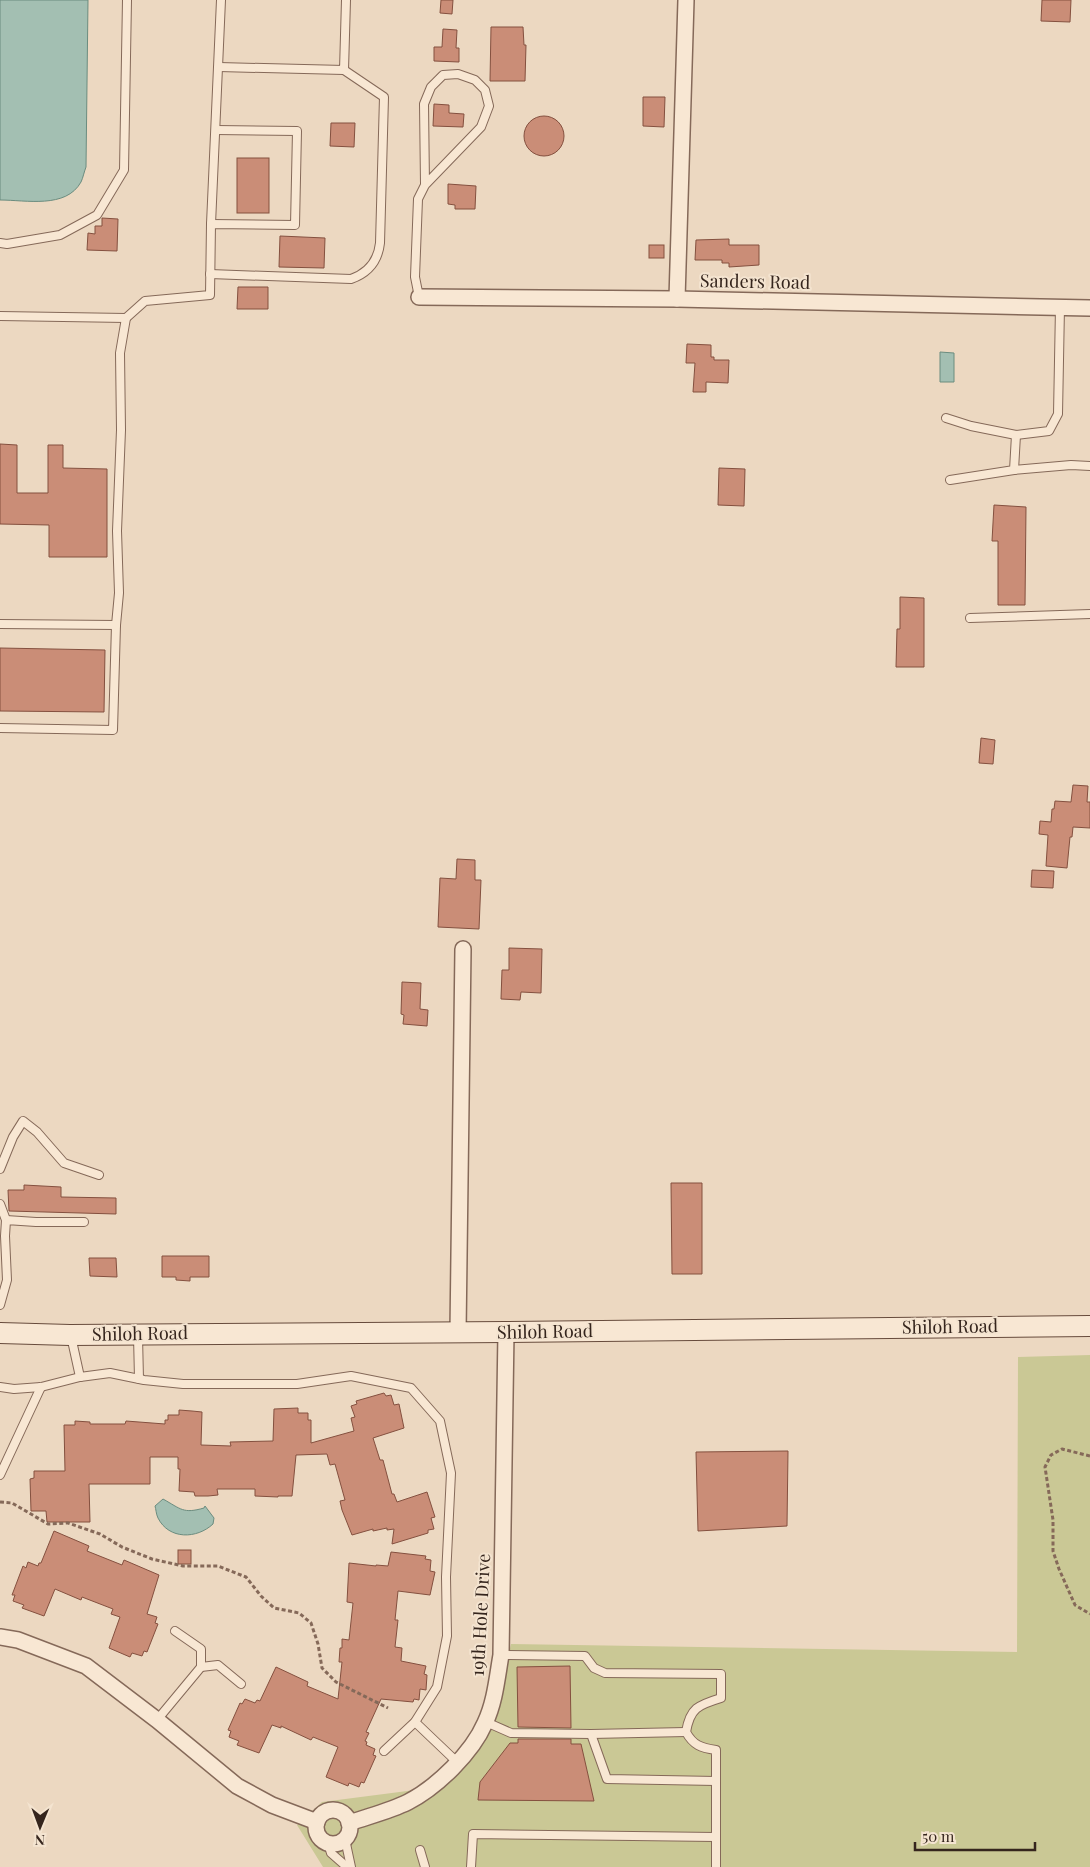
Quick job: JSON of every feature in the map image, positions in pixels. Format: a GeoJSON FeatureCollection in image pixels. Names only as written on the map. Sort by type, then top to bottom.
{"type":"FeatureCollection","features":[{"type":"Feature","properties":{"kind":"main road","name":"Shiloh Road"},"geometry":{"type":"LineString","coordinates":[[0,1333],[506,1332],[1090,1326]]}},
{"type":"Feature","properties":{"kind":"street"},"geometry":{"type":"LineString","coordinates":[[676,299],[686,0]]}},
{"type":"Feature","properties":{"kind":"street","name":"Sanders Road"},"geometry":{"type":"LineString","coordinates":[[419,297],[676,299],[1090,308]]}},
{"type":"Feature","properties":{"kind":"street"},"geometry":{"type":"LineString","coordinates":[[458,1332],[463,949]]}},
{"type":"Feature","properties":{"kind":"street","name":"19th Hole Drive"},"geometry":{"type":"LineString","coordinates":[[350,1823],[408,1802],[433,1784],[473,1745],[486,1722],[496,1688],[501,1655],[506,1332]]}},
{"type":"Feature","properties":{"kind":"street"},"geometry":{"type":"LineString","coordinates":[[0,1636],[18,1640],[86,1666],[157,1720],[236,1786],[272,1805],[317,1822]]}},
{"type":"Feature","properties":{"kind":"street"},"geometry":{"type":"LineString","coordinates":[[334,1810],[344,1814],[350,1823],[345,1839],[334,1844],[324,1841],[317,1832],[317,1822],[323,1813],[334,1810]]}},
{"type":"Feature","properties":{"kind":"lane"},"geometry":{"type":"LineString","coordinates":[[0,243],[8,244],[60,235],[97,215],[124,170],[127,0]]}},
{"type":"Feature","properties":{"kind":"lane"},"geometry":{"type":"LineString","coordinates":[[0,728],[113,730],[116,625],[119,593],[117,531],[120,352],[126,318],[145,301],[210,294],[211,224],[221,0]]}},
{"type":"Feature","properties":{"kind":"lane"},"geometry":{"type":"LineString","coordinates":[[344,70],[346,0]]}},
{"type":"Feature","properties":{"kind":"lane"},"geometry":{"type":"LineString","coordinates":[[210,274],[351,279],[362,275],[372,265],[378,254],[380,243],[384,97],[344,70],[218,67]]}},
{"type":"Feature","properties":{"kind":"lane"},"geometry":{"type":"LineString","coordinates":[[419,297],[415,277],[418,199],[425,185],[481,127],[489,106],[485,90],[475,80],[458,74],[443,75],[431,87],[424,104],[425,185]]}},
{"type":"Feature","properties":{"kind":"lane"},"geometry":{"type":"LineString","coordinates":[[211,224],[295,224],[297,131],[216,130]]}},
{"type":"Feature","properties":{"kind":"lane"},"geometry":{"type":"LineString","coordinates":[[946,418],[971,426],[1016,435],[1049,432],[1058,414],[1060,307]]}},
{"type":"Feature","properties":{"kind":"lane"},"geometry":{"type":"LineString","coordinates":[[0,316],[126,318]]}},
{"type":"Feature","properties":{"kind":"lane"},"geometry":{"type":"LineString","coordinates":[[1014,470],[1016,435]]}},
{"type":"Feature","properties":{"kind":"lane"},"geometry":{"type":"LineString","coordinates":[[950,480],[1014,470],[1071,465],[1090,466]]}},
{"type":"Feature","properties":{"kind":"lane"},"geometry":{"type":"LineString","coordinates":[[970,618],[1090,614]]}},
{"type":"Feature","properties":{"kind":"lane"},"geometry":{"type":"LineString","coordinates":[[0,624],[116,625]]}},
{"type":"Feature","properties":{"kind":"lane"},"geometry":{"type":"LineString","coordinates":[[0,1169],[13,1137],[24,1120],[64,1163],[99,1174]]}},
{"type":"Feature","properties":{"kind":"lane"},"geometry":{"type":"LineString","coordinates":[[0,1204],[6,1220],[7,1280],[0,1305]]}},
{"type":"Feature","properties":{"kind":"lane"},"geometry":{"type":"LineString","coordinates":[[6,1220],[84,1222]]}},
{"type":"Feature","properties":{"kind":"lane"},"geometry":{"type":"LineString","coordinates":[[138,1333],[139,1379]]}},
{"type":"Feature","properties":{"kind":"lane"},"geometry":{"type":"LineString","coordinates":[[70,1334],[80,1377]]}},
{"type":"Feature","properties":{"kind":"lane"},"geometry":{"type":"LineString","coordinates":[[0,1387],[14,1389],[40,1388],[80,1377],[110,1373],[139,1379],[183,1384],[297,1384],[351,1376],[411,1388],[440,1421],[451,1473],[446,1577],[447,1636],[437,1687],[415,1722],[384,1751]]}},
{"type":"Feature","properties":{"kind":"lane"},"geometry":{"type":"LineString","coordinates":[[0,1474],[40,1388]]}},
{"type":"Feature","properties":{"kind":"lane"},"geometry":{"type":"LineString","coordinates":[[175,1631],[201,1649],[201,1668]]}},
{"type":"Feature","properties":{"kind":"lane"},"geometry":{"type":"LineString","coordinates":[[501,1655],[585,1656],[594,1668],[605,1673],[721,1674],[721,1698],[694,1710],[688,1720],[686,1732],[692,1742],[704,1748],[716,1750],[716,1867]]}},
{"type":"Feature","properties":{"kind":"lane"},"geometry":{"type":"LineString","coordinates":[[157,1720],[201,1668],[218,1664],[241,1684]]}},
{"type":"Feature","properties":{"kind":"lane"},"geometry":{"type":"LineString","coordinates":[[415,1722],[457,1762]]}},
{"type":"Feature","properties":{"kind":"lane"},"geometry":{"type":"LineString","coordinates":[[486,1722],[511,1733],[686,1732]]}},
{"type":"Feature","properties":{"kind":"lane"},"geometry":{"type":"LineString","coordinates":[[591,1734],[608,1779],[716,1781]]}},
{"type":"Feature","properties":{"kind":"lane"},"geometry":{"type":"LineString","coordinates":[[471,1867],[473,1834],[716,1837]]}},
{"type":"Feature","properties":{"kind":"lane"},"geometry":{"type":"LineString","coordinates":[[345,1839],[351,1867]]}},
{"type":"Feature","properties":{"kind":"lane"},"geometry":{"type":"LineString","coordinates":[[328,1843],[331,1853],[347,1867]]}},
{"type":"Feature","properties":{"kind":"lane"},"geometry":{"type":"LineString","coordinates":[[420,1850],[425,1867]]}},
{"type":"Feature","properties":{"kind":"path"},"geometry":{"type":"LineString","coordinates":[[1090,1456],[1062,1449],[1050,1455],[1045,1467],[1053,1520],[1054,1551],[1059,1570],[1075,1605],[1090,1614]]}},
{"type":"Feature","properties":{"kind":"path"},"geometry":{"type":"LineString","coordinates":[[0,1502],[12,1503],[27,1514],[48,1524],[68,1523],[100,1534],[122,1547],[152,1560],[183,1566],[218,1566],[246,1577],[261,1596],[274,1608],[299,1612],[311,1623],[318,1644],[322,1668],[336,1682],[388,1708]]}},
{"type":"Feature","properties":{"kind":"shaded area"},"geometry":{"type":"Polygon","coordinates":[[[0,0],[88,0],[86,167],[81,182],[74,191],[56,200],[0,200],[0,0]]]}},
{"type":"Feature","properties":{"kind":"shaded area"},"geometry":{"type":"Polygon","coordinates":[[[940,352],[954,353],[954,382],[940,382],[940,352]]]}},
{"type":"Feature","properties":{"kind":"shaded area"},"geometry":{"type":"Polygon","coordinates":[[[1090,1355],[1090,1867],[323,1867],[297,1825],[322,1802],[446,1786],[492,1725],[511,1644],[1017,1652],[1018,1357],[1090,1355]]]}},
{"type":"Feature","properties":{"kind":"shaded area"},"geometry":{"type":"Polygon","coordinates":[[[163,1499],[182,1510],[197,1510],[205,1506],[214,1518],[213,1524],[199,1532],[184,1535],[176,1534],[163,1525],[158,1518],[155,1506],[163,1499]]]}},
{"type":"Feature","properties":{"kind":"building"},"geometry":{"type":"Polygon","coordinates":[[[441,0],[453,0],[452,14],[440,13],[441,0]]]}},
{"type":"Feature","properties":{"kind":"building"},"geometry":{"type":"Polygon","coordinates":[[[1042,0],[1071,0],[1070,22],[1041,21],[1042,0]]]}},
{"type":"Feature","properties":{"kind":"building"},"geometry":{"type":"Polygon","coordinates":[[[491,27],[523,27],[524,45],[526,45],[525,81],[490,81],[491,27]]]}},
{"type":"Feature","properties":{"kind":"building"},"geometry":{"type":"Polygon","coordinates":[[[443,29],[457,30],[456,48],[459,48],[459,62],[434,61],[434,47],[442,47],[443,29]]]}},
{"type":"Feature","properties":{"kind":"building"},"geometry":{"type":"Polygon","coordinates":[[[643,97],[665,97],[664,127],[643,126],[643,97]]]}},
{"type":"Feature","properties":{"kind":"building"},"geometry":{"type":"Polygon","coordinates":[[[434,104],[449,105],[449,113],[464,114],[463,127],[433,126],[434,104]]]}},
{"type":"Feature","properties":{"kind":"building"},"geometry":{"type":"Polygon","coordinates":[[[544,116],[558,122],[564,136],[558,150],[544,156],[530,150],[524,136],[530,122],[544,116]]]}},
{"type":"Feature","properties":{"kind":"building"},"geometry":{"type":"Polygon","coordinates":[[[331,123],[355,123],[354,147],[330,146],[331,123]]]}},
{"type":"Feature","properties":{"kind":"building"},"geometry":{"type":"Polygon","coordinates":[[[237,158],[269,158],[269,213],[237,213],[237,158]]]}},
{"type":"Feature","properties":{"kind":"building"},"geometry":{"type":"Polygon","coordinates":[[[448,184],[476,186],[475,209],[455,209],[455,205],[448,204],[448,184]]]}},
{"type":"Feature","properties":{"kind":"building"},"geometry":{"type":"Polygon","coordinates":[[[102,218],[118,219],[117,251],[87,250],[88,233],[95,234],[95,226],[102,226],[102,218]]]}},
{"type":"Feature","properties":{"kind":"building"},"geometry":{"type":"Polygon","coordinates":[[[280,236],[325,238],[324,268],[279,267],[280,236]]]}},
{"type":"Feature","properties":{"kind":"building"},"geometry":{"type":"Polygon","coordinates":[[[729,239],[729,245],[759,245],[759,265],[729,267],[729,263],[722,263],[722,260],[695,260],[696,240],[729,239]]]}},
{"type":"Feature","properties":{"kind":"building"},"geometry":{"type":"Polygon","coordinates":[[[649,245],[664,245],[664,258],[649,258],[649,245]]]}},
{"type":"Feature","properties":{"kind":"building"},"geometry":{"type":"Polygon","coordinates":[[[238,287],[268,287],[268,309],[237,309],[238,287]]]}},
{"type":"Feature","properties":{"kind":"building"},"geometry":{"type":"Polygon","coordinates":[[[687,344],[711,345],[711,357],[714,357],[714,360],[729,360],[728,383],[706,382],[706,392],[693,392],[695,363],[686,363],[687,344]]]}},
{"type":"Feature","properties":{"kind":"building"},"geometry":{"type":"Polygon","coordinates":[[[0,444],[17,445],[17,493],[48,493],[48,445],[63,445],[63,468],[107,469],[107,557],[49,557],[49,525],[0,524],[0,444]]]}},
{"type":"Feature","properties":{"kind":"building"},"geometry":{"type":"Polygon","coordinates":[[[719,468],[745,469],[744,506],[718,505],[719,468]]]}},
{"type":"Feature","properties":{"kind":"building"},"geometry":{"type":"Polygon","coordinates":[[[994,505],[1026,507],[1025,605],[998,605],[998,541],[992,541],[994,505]]]}},
{"type":"Feature","properties":{"kind":"building"},"geometry":{"type":"Polygon","coordinates":[[[900,597],[924,598],[924,667],[896,667],[897,629],[900,629],[900,597]]]}},
{"type":"Feature","properties":{"kind":"building"},"geometry":{"type":"Polygon","coordinates":[[[0,648],[105,650],[104,712],[0,711],[0,648]]]}},
{"type":"Feature","properties":{"kind":"building"},"geometry":{"type":"Polygon","coordinates":[[[981,738],[995,740],[993,764],[979,763],[981,738]]]}},
{"type":"Feature","properties":{"kind":"building"},"geometry":{"type":"Polygon","coordinates":[[[1073,785],[1088,786],[1087,802],[1090,802],[1090,828],[1073,827],[1072,837],[1070,837],[1067,868],[1046,866],[1048,835],[1039,834],[1040,821],[1051,822],[1055,801],[1071,802],[1073,785]]]}},
{"type":"Feature","properties":{"kind":"building"},"geometry":{"type":"Polygon","coordinates":[[[457,859],[475,860],[475,880],[481,880],[479,929],[438,927],[440,878],[456,879],[457,859]]]}},
{"type":"Feature","properties":{"kind":"building"},"geometry":{"type":"Polygon","coordinates":[[[1032,870],[1054,871],[1053,888],[1031,887],[1032,870]]]}},
{"type":"Feature","properties":{"kind":"building"},"geometry":{"type":"Polygon","coordinates":[[[509,948],[542,949],[541,993],[521,992],[520,1000],[501,999],[502,970],[509,970],[509,948]]]}},
{"type":"Feature","properties":{"kind":"building"},"geometry":{"type":"Polygon","coordinates":[[[402,982],[421,983],[420,1009],[428,1010],[427,1026],[403,1024],[404,1015],[401,1014],[402,982]]]}},
{"type":"Feature","properties":{"kind":"building"},"geometry":{"type":"Polygon","coordinates":[[[671,1183],[702,1183],[702,1274],[672,1274],[671,1183]]]}},
{"type":"Feature","properties":{"kind":"building"},"geometry":{"type":"Polygon","coordinates":[[[24,1185],[61,1187],[61,1197],[116,1198],[116,1214],[9,1211],[8,1190],[24,1190],[24,1185]]]}},
{"type":"Feature","properties":{"kind":"building"},"geometry":{"type":"Polygon","coordinates":[[[162,1256],[209,1256],[209,1277],[190,1277],[190,1281],[176,1280],[176,1277],[162,1277],[162,1256]]]}},
{"type":"Feature","properties":{"kind":"building"},"geometry":{"type":"Polygon","coordinates":[[[89,1258],[116,1258],[117,1277],[90,1276],[89,1258]]]}},
{"type":"Feature","properties":{"kind":"building"},"geometry":{"type":"Polygon","coordinates":[[[384,1393],[386,1396],[391,1395],[394,1405],[399,1404],[404,1428],[373,1438],[380,1460],[383,1460],[392,1494],[394,1494],[397,1502],[427,1492],[435,1517],[431,1518],[434,1529],[428,1530],[428,1533],[392,1544],[394,1529],[387,1530],[387,1528],[373,1531],[373,1529],[352,1535],[342,1510],[340,1501],[345,1500],[335,1464],[330,1465],[327,1454],[296,1455],[292,1496],[255,1496],[255,1489],[217,1489],[218,1495],[195,1496],[194,1492],[179,1491],[180,1469],[178,1469],[178,1457],[150,1457],[150,1484],[89,1484],[90,1522],[47,1522],[46,1511],[31,1511],[30,1479],[34,1478],[34,1471],[65,1471],[64,1425],[75,1425],[75,1421],[90,1422],[90,1424],[125,1424],[126,1421],[165,1424],[165,1420],[168,1420],[168,1415],[179,1415],[179,1410],[202,1412],[201,1445],[231,1446],[230,1442],[273,1441],[274,1409],[298,1408],[298,1413],[308,1413],[308,1420],[311,1420],[311,1443],[354,1431],[351,1418],[355,1417],[351,1406],[357,1404],[356,1401],[384,1393]]]}},
{"type":"Feature","properties":{"kind":"building"},"geometry":{"type":"Polygon","coordinates":[[[788,1451],[787,1526],[698,1531],[696,1452],[788,1451]]]}},
{"type":"Feature","properties":{"kind":"building"},"geometry":{"type":"Polygon","coordinates":[[[54,1531],[89,1546],[87,1551],[122,1565],[124,1560],[159,1575],[147,1614],[157,1617],[155,1623],[158,1624],[147,1652],[144,1651],[142,1656],[132,1653],[130,1657],[109,1648],[120,1617],[111,1614],[113,1609],[82,1597],[81,1600],[55,1589],[44,1616],[22,1608],[24,1605],[13,1601],[15,1595],[12,1595],[23,1566],[26,1568],[28,1562],[38,1566],[41,1563],[54,1531]]]}},
{"type":"Feature","properties":{"kind":"building"},"geometry":{"type":"Polygon","coordinates":[[[178,1550],[191,1550],[191,1564],[178,1564],[178,1550]]]}},
{"type":"Feature","properties":{"kind":"building"},"geometry":{"type":"Polygon","coordinates":[[[391,1552],[426,1556],[425,1559],[431,1560],[430,1571],[435,1572],[430,1595],[398,1591],[395,1620],[398,1620],[395,1647],[402,1648],[401,1661],[426,1666],[424,1674],[427,1675],[426,1690],[420,1689],[419,1700],[414,1699],[413,1702],[381,1699],[366,1732],[369,1733],[365,1741],[367,1742],[366,1745],[375,1749],[373,1755],[376,1756],[364,1783],[361,1782],[359,1787],[349,1783],[348,1786],[326,1777],[338,1747],[313,1737],[311,1740],[281,1726],[281,1728],[272,1725],[259,1753],[237,1745],[239,1741],[229,1737],[231,1731],[228,1730],[240,1703],[242,1704],[245,1699],[255,1703],[257,1700],[260,1701],[276,1667],[308,1682],[307,1686],[338,1699],[342,1662],[339,1662],[340,1648],[342,1648],[342,1639],[349,1640],[353,1603],[347,1602],[349,1563],[388,1566],[391,1552]]]}},
{"type":"Feature","properties":{"kind":"building"},"geometry":{"type":"Polygon","coordinates":[[[570,1666],[571,1728],[518,1727],[517,1667],[570,1666]]]}},
{"type":"Feature","properties":{"kind":"building"},"geometry":{"type":"Polygon","coordinates":[[[518,1739],[571,1739],[571,1744],[581,1744],[594,1801],[478,1800],[480,1782],[510,1743],[518,1743],[518,1739]]]}}]}
